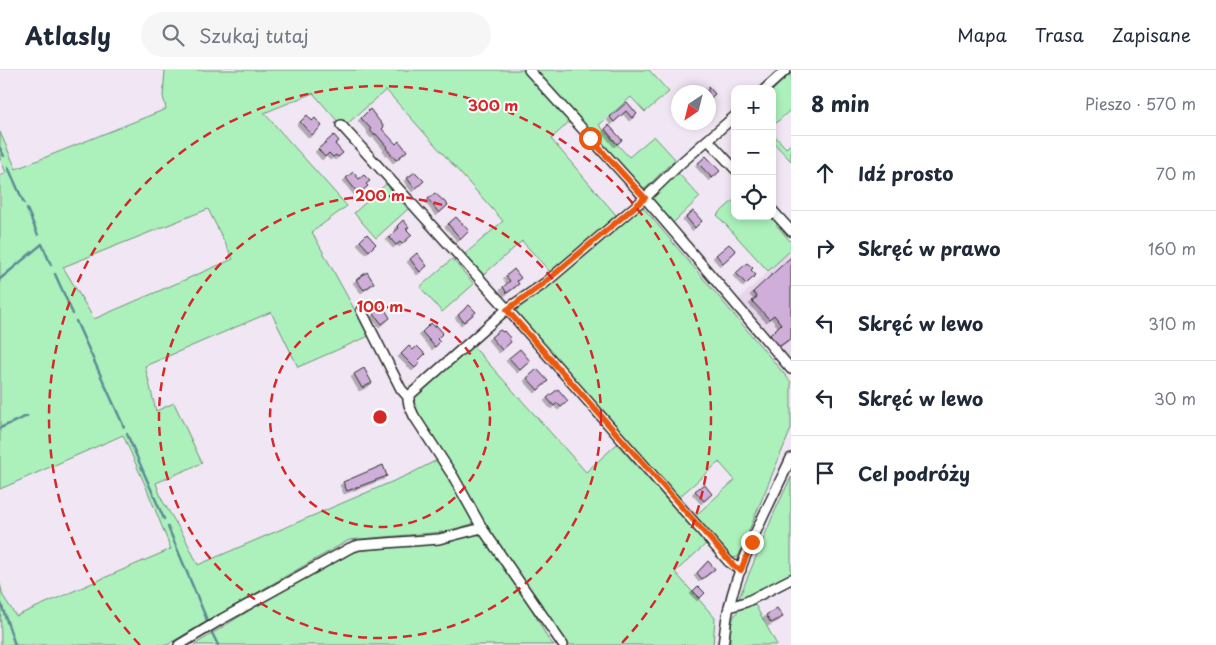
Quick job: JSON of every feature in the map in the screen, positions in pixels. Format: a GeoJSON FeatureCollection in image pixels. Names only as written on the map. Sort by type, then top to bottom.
{"type":"FeatureCollection","features":[{"type":"Feature","properties":{"kind":"street"},"geometry":{"type":"LineString","coordinates":[[529,70],[645,198],[791,369]]}},
{"type":"Feature","properties":{"kind":"street"},"geometry":{"type":"LineString","coordinates":[[769,85],[786,70]]}},
{"type":"Feature","properties":{"kind":"street"},"geometry":{"type":"LineString","coordinates":[[563,645],[482,528],[453,476],[414,416],[409,405],[409,398],[421,384],[507,310],[544,283],[645,198],[731,120]]}},
{"type":"Feature","properties":{"kind":"street"},"geometry":{"type":"LineString","coordinates":[[341,125],[723,555],[735,567],[741,570]]}},
{"type":"Feature","properties":{"kind":"street"},"geometry":{"type":"LineString","coordinates":[[708,140],[731,165]]}},
{"type":"Feature","properties":{"kind":"street"},"geometry":{"type":"LineString","coordinates":[[776,214],[791,231]]}},
{"type":"Feature","properties":{"kind":"street"},"geometry":{"type":"LineString","coordinates":[[361,310],[401,389],[409,398]]}},
{"type":"Feature","properties":{"kind":"street"},"geometry":{"type":"LineString","coordinates":[[723,645],[729,607],[741,570],[791,458]]}},
{"type":"Feature","properties":{"kind":"street"},"geometry":{"type":"LineString","coordinates":[[179,645],[350,548],[359,545],[439,539],[482,528]]}},
{"type":"Feature","properties":{"kind":"street"},"geometry":{"type":"LineString","coordinates":[[729,607],[746,602],[791,579]]}},
{"type":"Feature","properties":{"kind":"shaded area"},"geometry":{"type":"Polygon","coordinates":[[[791,250],[791,364],[736,302],[791,250]]]}},
{"type":"Feature","properties":{"kind":"green space"},"geometry":{"type":"Polygon","coordinates":[[[165,70],[526,70],[570,121],[551,139],[616,215],[552,274],[522,241],[482,276],[464,255],[503,221],[386,90],[347,124],[339,123],[313,93],[264,113],[347,206],[312,232],[369,336],[298,367],[271,312],[145,366],[156,411],[174,403],[202,463],[156,483],[162,500],[185,538],[198,565],[410,474],[439,459],[475,518],[472,524],[443,532],[349,540],[167,645],[1,645],[0,584],[3,596],[16,616],[171,549],[123,435],[0,489],[0,176],[6,173],[0,158],[0,132],[16,169],[166,109],[163,96],[165,70]],[[208,209],[63,267],[94,319],[233,259],[208,209]]]}},
{"type":"Feature","properties":{"kind":"green space"},"geometry":{"type":"Polygon","coordinates":[[[533,70],[649,70],[669,92],[645,112],[631,97],[599,125],[629,157],[654,136],[675,159],[643,191],[533,70]]]}},
{"type":"Feature","properties":{"kind":"green space"},"geometry":{"type":"Polygon","coordinates":[[[791,73],[791,109],[776,123],[776,87],[791,73]]]}},
{"type":"Feature","properties":{"kind":"green space"},"geometry":{"type":"Polygon","coordinates":[[[776,137],[786,148],[791,144],[791,161],[776,145],[776,137]]]}},
{"type":"Feature","properties":{"kind":"green space"},"geometry":{"type":"Polygon","coordinates":[[[678,173],[700,197],[673,223],[651,198],[678,173]]]}},
{"type":"Feature","properties":{"kind":"green space"},"geometry":{"type":"Polygon","coordinates":[[[386,184],[408,209],[376,238],[354,213],[386,184]]]}},
{"type":"Feature","properties":{"kind":"green space"},"geometry":{"type":"Polygon","coordinates":[[[731,203],[731,220],[776,220],[777,226],[791,242],[791,250],[768,271],[717,215],[731,203]]]}},
{"type":"Feature","properties":{"kind":"green space"},"geometry":{"type":"Polygon","coordinates":[[[641,205],[791,382],[791,429],[738,557],[732,558],[695,516],[735,480],[719,462],[678,498],[514,312],[641,205]]]}},
{"type":"Feature","properties":{"kind":"green space"},"geometry":{"type":"Polygon","coordinates":[[[452,259],[474,284],[442,312],[420,287],[452,259]]]}},
{"type":"Feature","properties":{"kind":"green space"},"geometry":{"type":"Polygon","coordinates":[[[472,345],[586,472],[617,444],[706,544],[675,572],[715,618],[713,645],[566,645],[414,411],[415,396],[472,345]]]}},
{"type":"Feature","properties":{"kind":"green space"},"geometry":{"type":"Polygon","coordinates":[[[791,477],[791,576],[737,603],[774,513],[791,477]]]}},
{"type":"Feature","properties":{"kind":"green space"},"geometry":{"type":"Polygon","coordinates":[[[476,534],[485,538],[527,600],[548,639],[554,645],[194,645],[261,603],[352,551],[446,543],[476,534]]]}},
{"type":"Feature","properties":{"kind":"green space"},"geometry":{"type":"Polygon","coordinates":[[[753,601],[777,645],[730,645],[733,619],[740,609],[753,601]]]}},
{"type":"Feature","properties":{"kind":"building"},"geometry":{"type":"Polygon","coordinates":[[[627,102],[637,114],[632,118],[626,111],[614,122],[610,117],[627,102]]]}},
{"type":"Feature","properties":{"kind":"building"},"geometry":{"type":"Polygon","coordinates":[[[370,109],[384,127],[382,129],[396,144],[399,141],[407,151],[396,160],[361,118],[370,109]]]}},
{"type":"Feature","properties":{"kind":"building"},"geometry":{"type":"Polygon","coordinates":[[[307,115],[312,121],[315,118],[322,126],[312,135],[300,122],[307,115]]]}},
{"type":"Feature","properties":{"kind":"building"},"geometry":{"type":"Polygon","coordinates":[[[609,125],[622,140],[617,144],[605,129],[609,125]]]}},
{"type":"Feature","properties":{"kind":"building"},"geometry":{"type":"Polygon","coordinates":[[[334,135],[339,141],[335,144],[343,153],[338,157],[336,155],[333,157],[329,153],[325,157],[318,149],[334,135]]]}},
{"type":"Feature","properties":{"kind":"building"},"geometry":{"type":"Polygon","coordinates":[[[706,156],[720,171],[712,178],[698,163],[706,156]]]}},
{"type":"Feature","properties":{"kind":"building"},"geometry":{"type":"Polygon","coordinates":[[[353,172],[359,179],[364,175],[370,181],[366,184],[368,186],[362,191],[360,189],[357,192],[346,178],[353,172]]]}},
{"type":"Feature","properties":{"kind":"building"},"geometry":{"type":"Polygon","coordinates":[[[415,172],[424,181],[415,189],[407,178],[415,172]]]}},
{"type":"Feature","properties":{"kind":"building"},"geometry":{"type":"Polygon","coordinates":[[[435,193],[448,205],[439,213],[428,199],[435,193]]]}},
{"type":"Feature","properties":{"kind":"building"},"geometry":{"type":"Polygon","coordinates":[[[693,211],[702,221],[695,228],[686,217],[693,211]]]}},
{"type":"Feature","properties":{"kind":"building"},"geometry":{"type":"Polygon","coordinates":[[[456,217],[469,231],[461,239],[448,224],[456,217]]]}},
{"type":"Feature","properties":{"kind":"building"},"geometry":{"type":"Polygon","coordinates":[[[403,220],[409,227],[406,229],[412,235],[402,244],[400,242],[396,245],[389,237],[399,228],[397,226],[403,220]]]}},
{"type":"Feature","properties":{"kind":"building"},"geometry":{"type":"Polygon","coordinates":[[[367,234],[376,244],[369,251],[360,241],[367,234]]]}},
{"type":"Feature","properties":{"kind":"building"},"geometry":{"type":"Polygon","coordinates":[[[729,244],[736,251],[723,263],[716,255],[729,244]]]}},
{"type":"Feature","properties":{"kind":"building"},"geometry":{"type":"Polygon","coordinates":[[[417,253],[427,266],[420,272],[410,259],[417,253]]]}},
{"type":"Feature","properties":{"kind":"building"},"geometry":{"type":"Polygon","coordinates":[[[791,257],[791,338],[780,346],[770,335],[781,324],[774,315],[769,319],[752,301],[757,297],[753,292],[791,257]]]}},
{"type":"Feature","properties":{"kind":"building"},"geometry":{"type":"Polygon","coordinates":[[[747,263],[753,268],[751,270],[756,275],[746,284],[736,273],[747,263]]]}},
{"type":"Feature","properties":{"kind":"building"},"geometry":{"type":"Polygon","coordinates":[[[514,269],[521,278],[517,281],[519,284],[507,293],[503,287],[510,281],[506,276],[514,269]]]}},
{"type":"Feature","properties":{"kind":"building"},"geometry":{"type":"Polygon","coordinates":[[[367,272],[374,283],[364,290],[356,280],[367,272]]]}},
{"type":"Feature","properties":{"kind":"building"},"geometry":{"type":"Polygon","coordinates":[[[469,305],[476,312],[464,322],[458,315],[469,305]]]}},
{"type":"Feature","properties":{"kind":"building"},"geometry":{"type":"Polygon","coordinates":[[[383,306],[390,318],[382,324],[374,314],[383,306]]]}},
{"type":"Feature","properties":{"kind":"building"},"geometry":{"type":"Polygon","coordinates":[[[431,323],[435,327],[436,325],[443,333],[437,339],[440,342],[435,347],[422,332],[431,323]]]}},
{"type":"Feature","properties":{"kind":"building"},"geometry":{"type":"Polygon","coordinates":[[[500,330],[504,331],[511,342],[502,350],[491,337],[500,330]]]}},
{"type":"Feature","properties":{"kind":"building"},"geometry":{"type":"Polygon","coordinates":[[[409,346],[413,350],[417,346],[425,354],[418,361],[420,363],[415,368],[401,354],[409,346]]]}},
{"type":"Feature","properties":{"kind":"building"},"geometry":{"type":"Polygon","coordinates":[[[520,349],[530,361],[520,370],[509,358],[520,349]]]}},
{"type":"Feature","properties":{"kind":"building"},"geometry":{"type":"Polygon","coordinates":[[[364,368],[372,383],[362,388],[354,374],[364,368]]]}},
{"type":"Feature","properties":{"kind":"building"},"geometry":{"type":"Polygon","coordinates":[[[537,369],[548,381],[538,390],[527,378],[537,369]]]}},
{"type":"Feature","properties":{"kind":"building"},"geometry":{"type":"Polygon","coordinates":[[[558,389],[568,401],[561,407],[557,403],[554,406],[547,398],[558,389]]]}},
{"type":"Feature","properties":{"kind":"building"},"geometry":{"type":"Polygon","coordinates":[[[383,465],[387,476],[347,491],[343,482],[383,465]]]}},
{"type":"Feature","properties":{"kind":"building"},"geometry":{"type":"Polygon","coordinates":[[[704,484],[712,494],[704,501],[695,491],[704,484]]]}},
{"type":"Feature","properties":{"kind":"building"},"geometry":{"type":"Polygon","coordinates":[[[708,561],[715,569],[702,579],[697,573],[708,561]]]}},
{"type":"Feature","properties":{"kind":"building"},"geometry":{"type":"Polygon","coordinates":[[[698,586],[705,593],[700,598],[693,591],[698,586]]]}},
{"type":"Feature","properties":{"kind":"building"},"geometry":{"type":"Polygon","coordinates":[[[777,608],[783,617],[771,623],[766,615],[777,608]]]}},
{"type":"Feature","properties":{"kind":"waterway"},"geometry":{"type":"LineString","coordinates":[[0,148],[4,156]]}},
{"type":"Feature","properties":{"kind":"waterway"},"geometry":{"type":"LineString","coordinates":[[8,167],[24,203]]}},
{"type":"Feature","properties":{"kind":"waterway"},"geometry":{"type":"LineString","coordinates":[[27,209],[38,235]]}},
{"type":"Feature","properties":{"kind":"waterway"},"geometry":{"type":"LineString","coordinates":[[0,279],[42,244],[51,265]]}},
{"type":"Feature","properties":{"kind":"waterway"},"geometry":{"type":"LineString","coordinates":[[55,274],[73,314]]}},
{"type":"Feature","properties":{"kind":"waterway"},"geometry":{"type":"LineString","coordinates":[[76,321],[124,427]]}},
{"type":"Feature","properties":{"kind":"waterway"},"geometry":{"type":"LineString","coordinates":[[0,428],[27,416]]}},
{"type":"Feature","properties":{"kind":"waterway"},"geometry":{"type":"LineString","coordinates":[[127,434],[164,519]]}},
{"type":"Feature","properties":{"kind":"waterway"},"geometry":{"type":"LineString","coordinates":[[168,527],[207,620]]}},
{"type":"Feature","properties":{"kind":"waterway"},"geometry":{"type":"LineString","coordinates":[[0,601],[15,645]]}},
{"type":"Feature","properties":{"kind":"waterway"},"geometry":{"type":"LineString","coordinates":[[212,633],[218,645]]}},
{"type":"Feature","properties":{"kind":"route"},"geometry":{"type":"LineString","coordinates":[[590,138],[645,198],[544,283],[507,310],[729,562],[741,570],[752,542]]}}]}
